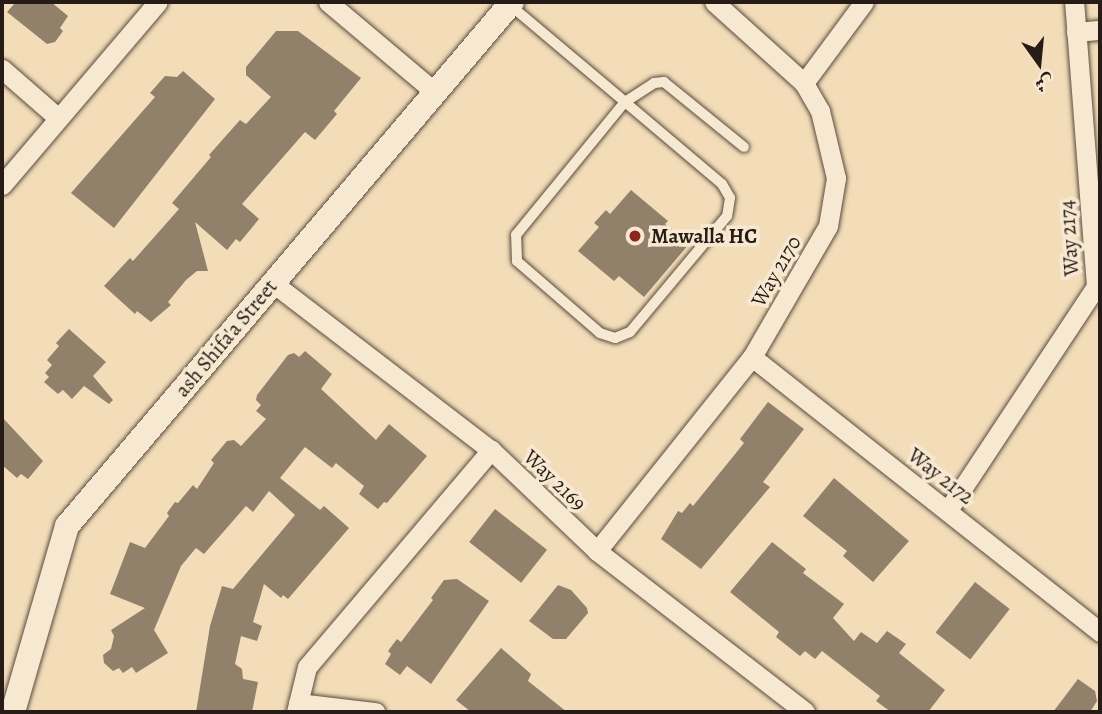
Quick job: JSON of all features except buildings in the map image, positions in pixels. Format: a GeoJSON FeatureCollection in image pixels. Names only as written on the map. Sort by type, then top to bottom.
{"type":"FeatureCollection","features":[{"type":"Feature","properties":{"kind":"street"},"geometry":{"type":"LineString","coordinates":[[2,185],[57,117],[158,2]]}},
{"type":"Feature","properties":{"kind":"street"},"geometry":{"type":"LineString","coordinates":[[328,2],[435,92]]}},
{"type":"Feature","properties":{"kind":"street","name":"Way 2170"},"geometry":{"type":"LineString","coordinates":[[597,551],[752,357],[828,226],[836,178],[820,111],[804,83],[715,2]]}},
{"type":"Feature","properties":{"kind":"street"},"geometry":{"type":"LineString","coordinates":[[804,83],[864,2]]}},
{"type":"Feature","properties":{"kind":"street","name":"Way 2174"},"geometry":{"type":"LineString","coordinates":[[948,510],[1096,286],[1074,2]]}},
{"type":"Feature","properties":{"kind":"street","name":"ash Shifa'a Street"},"geometry":{"type":"LineString","coordinates":[[13,712],[66,526],[510,3]]}},
{"type":"Feature","properties":{"kind":"street"},"geometry":{"type":"LineString","coordinates":[[1076,32],[1100,30]]}},
{"type":"Feature","properties":{"kind":"street"},"geometry":{"type":"LineString","coordinates":[[2,69],[57,117]]}},
{"type":"Feature","properties":{"kind":"street","name":"Way 2169"},"geometry":{"type":"LineString","coordinates":[[273,283],[491,450],[597,551],[805,712]]}},
{"type":"Feature","properties":{"kind":"street","name":"Way 2172"},"geometry":{"type":"LineString","coordinates":[[752,357],[1100,632]]}},
{"type":"Feature","properties":{"kind":"street"},"geometry":{"type":"LineString","coordinates":[[375,712],[297,708],[307,667],[491,450]]}},
{"type":"Feature","properties":{"kind":"lane"},"geometry":{"type":"LineString","coordinates":[[510,3],[625,102],[722,184],[730,198],[727,216],[630,332],[615,338],[600,333],[517,261],[516,235],[625,102],[654,83],[664,82],[744,147]]}},
{"type":"Feature","properties":{"kind":"place","name":"Mawalla HC"},"geometry":{"type":"Point","coordinates":[635,236]}}]}
